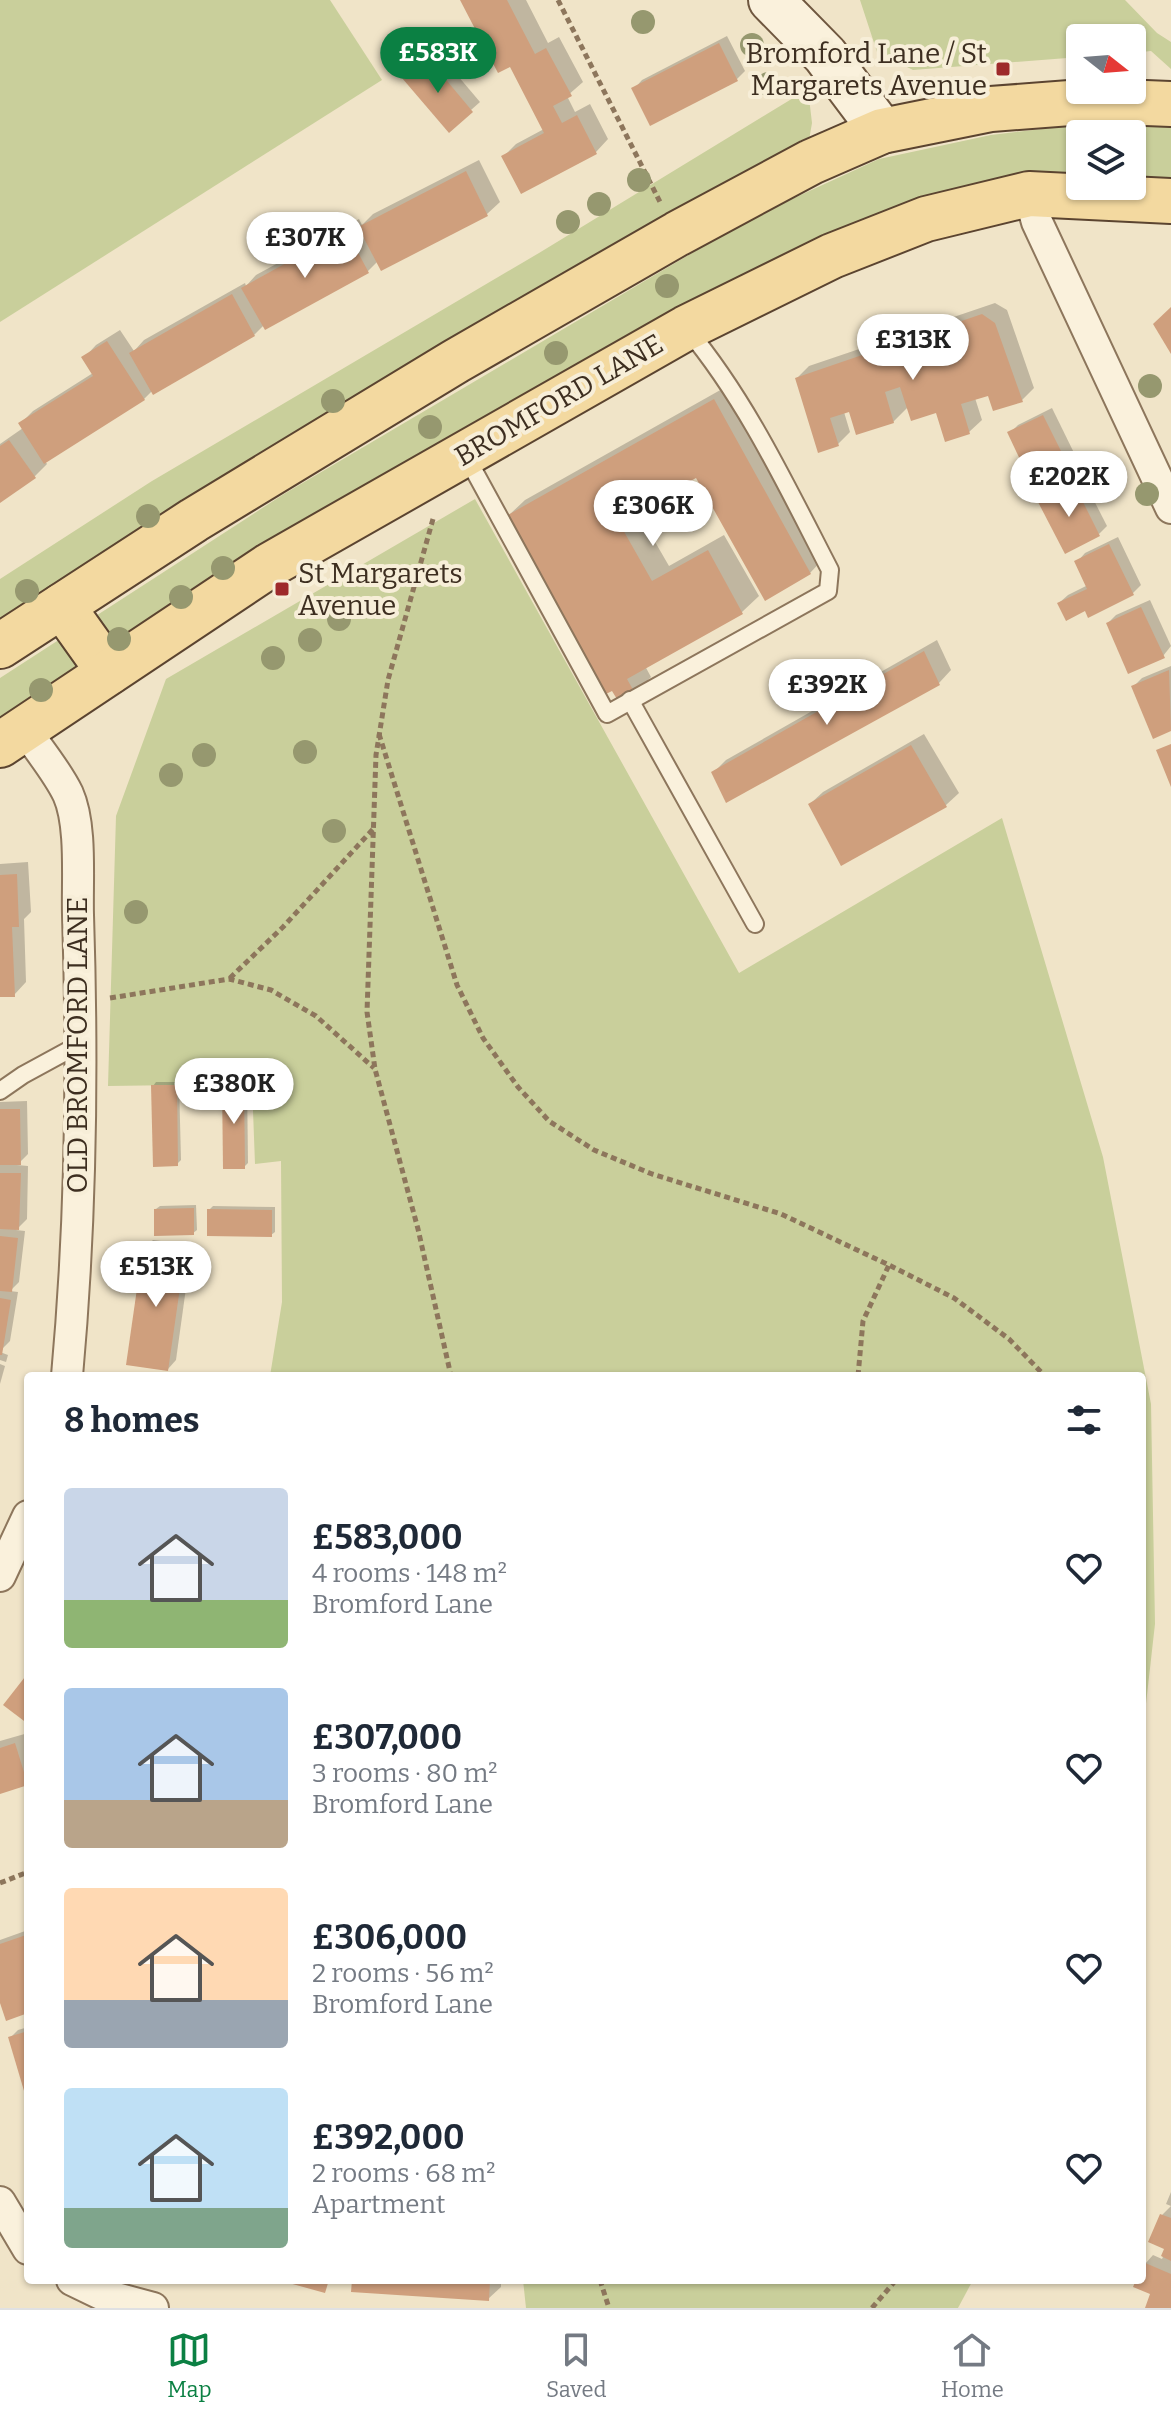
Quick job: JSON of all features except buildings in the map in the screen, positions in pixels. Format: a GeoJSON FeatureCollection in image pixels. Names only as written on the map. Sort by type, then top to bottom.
{"type":"FeatureCollection","features":[{"type":"Feature","properties":{"kind":"main road"},"geometry":{"type":"LineString","coordinates":[[0,646],[194,520],[338,433],[677,234],[811,162],[882,131],[991,109],[1096,101],[1171,104]]}},
{"type":"Feature","properties":{"kind":"main road","name":"BROMFORD LANE"},"geometry":{"type":"LineString","coordinates":[[12,737],[270,565],[686,328],[832,256],[926,219],[1029,194],[1171,201]]}},
{"type":"Feature","properties":{"kind":"main road"},"geometry":{"type":"LineString","coordinates":[[62,606],[109,672]]}},
{"type":"Feature","properties":{"kind":"street"},"geometry":{"type":"LineString","coordinates":[[771,0],[825,55],[882,131]]}},
{"type":"Feature","properties":{"kind":"street"},"geometry":{"type":"LineString","coordinates":[[1029,194],[1037,222],[1171,508]]}},
{"type":"Feature","properties":{"kind":"street","name":"OLD BROMFORD LANE"},"geometry":{"type":"LineString","coordinates":[[12,737],[68,795],[75,828],[81,1002],[76,1267],[67,1372]]}},
{"type":"Feature","properties":{"kind":"street"},"geometry":{"type":"LineString","coordinates":[[0,1576],[24,1525]]}},
{"type":"Feature","properties":{"kind":"street"},"geometry":{"type":"LineString","coordinates":[[0,2202],[24,2242]]}},
{"type":"Feature","properties":{"kind":"street"},"geometry":{"type":"LineString","coordinates":[[80,2284],[101,2294],[153,2308]]}},
{"type":"Feature","properties":{"kind":"lane"},"geometry":{"type":"LineString","coordinates":[[457,459],[607,714],[828,591],[830,570],[756,428],[713,361],[686,328]]}},
{"type":"Feature","properties":{"kind":"lane"},"geometry":{"type":"LineString","coordinates":[[630,700],[755,924]]}},
{"type":"Feature","properties":{"kind":"lane"},"geometry":{"type":"LineString","coordinates":[[0,1091],[80,1044]]}},
{"type":"Feature","properties":{"kind":"path"},"geometry":{"type":"LineString","coordinates":[[558,0],[677,234]]}},
{"type":"Feature","properties":{"kind":"path"},"geometry":{"type":"LineString","coordinates":[[450,1372],[418,1229],[375,1069],[367,1012],[379,734],[388,680],[457,459]]}},
{"type":"Feature","properties":{"kind":"path"},"geometry":{"type":"LineString","coordinates":[[379,734],[457,985],[483,1038],[518,1087],[549,1121],[594,1150],[652,1174],[781,1214],[954,1298],[1009,1339],[1041,1372]]}},
{"type":"Feature","properties":{"kind":"path"},"geometry":{"type":"LineString","coordinates":[[229,979],[283,927],[375,827]]}},
{"type":"Feature","properties":{"kind":"path"},"geometry":{"type":"LineString","coordinates":[[81,1002],[229,979],[271,990],[316,1016],[375,1069]]}},
{"type":"Feature","properties":{"kind":"path"},"geometry":{"type":"LineString","coordinates":[[858,1372],[863,1321],[889,1265]]}},
{"type":"Feature","properties":{"kind":"path"},"geometry":{"type":"LineString","coordinates":[[0,1883],[24,1874]]}},
{"type":"Feature","properties":{"kind":"path"},"geometry":{"type":"LineString","coordinates":[[601,2284],[609,2308]]}},
{"type":"Feature","properties":{"kind":"path"},"geometry":{"type":"LineString","coordinates":[[872,2308],[893,2284]]}},
{"type":"Feature","properties":{"kind":"green space"},"geometry":{"type":"Polygon","coordinates":[[[0,0],[330,0],[382,80],[0,322],[0,0]]]}},
{"type":"Feature","properties":{"kind":"green space"},"geometry":{"type":"Polygon","coordinates":[[[860,0],[1125,0],[1157,33],[1171,42],[1171,69],[1151,51],[1146,52],[1146,24],[1066,24],[1066,58],[913,70],[877,52],[860,0]]]}},
{"type":"Feature","properties":{"kind":"green space"},"geometry":{"type":"Polygon","coordinates":[[[808,89],[812,123],[808,146],[0,631],[0,579],[152,481],[539,253],[808,89]]]}},
{"type":"Feature","properties":{"kind":"green space"},"geometry":{"type":"Polygon","coordinates":[[[1146,123],[1171,124],[1171,184],[1146,182],[1146,123]]]}},
{"type":"Feature","properties":{"kind":"green space"},"geometry":{"type":"Polygon","coordinates":[[[1066,126],[1066,181],[1028,180],[950,190],[730,282],[163,608],[0,723],[0,678],[284,494],[753,217],[879,159],[991,135],[1066,126]]]}},
{"type":"Feature","properties":{"kind":"green space"},"geometry":{"type":"Polygon","coordinates":[[[475,499],[739,973],[1002,818],[1103,1157],[1145,1372],[271,1372],[282,1302],[281,1161],[255,1164],[252,1084],[108,1086],[116,816],[166,679],[475,499]]]}},
{"type":"Feature","properties":{"kind":"green space"},"geometry":{"type":"Polygon","coordinates":[[[1146,1378],[1151,1404],[1155,1624],[1146,1704],[1146,1378]]]}},
{"type":"Feature","properties":{"kind":"green space"},"geometry":{"type":"Polygon","coordinates":[[[523,2284],[971,2284],[958,2308],[526,2308],[523,2284]]]}},
{"type":"Feature","properties":{"kind":"place","name":"Bromford Lane / St Margarets Avenue"},"geometry":{"type":"Point","coordinates":[1003,69]}},
{"type":"Feature","properties":{"kind":"place","name":"St Margarets Avenue"},"geometry":{"type":"Point","coordinates":[282,589]}}]}
